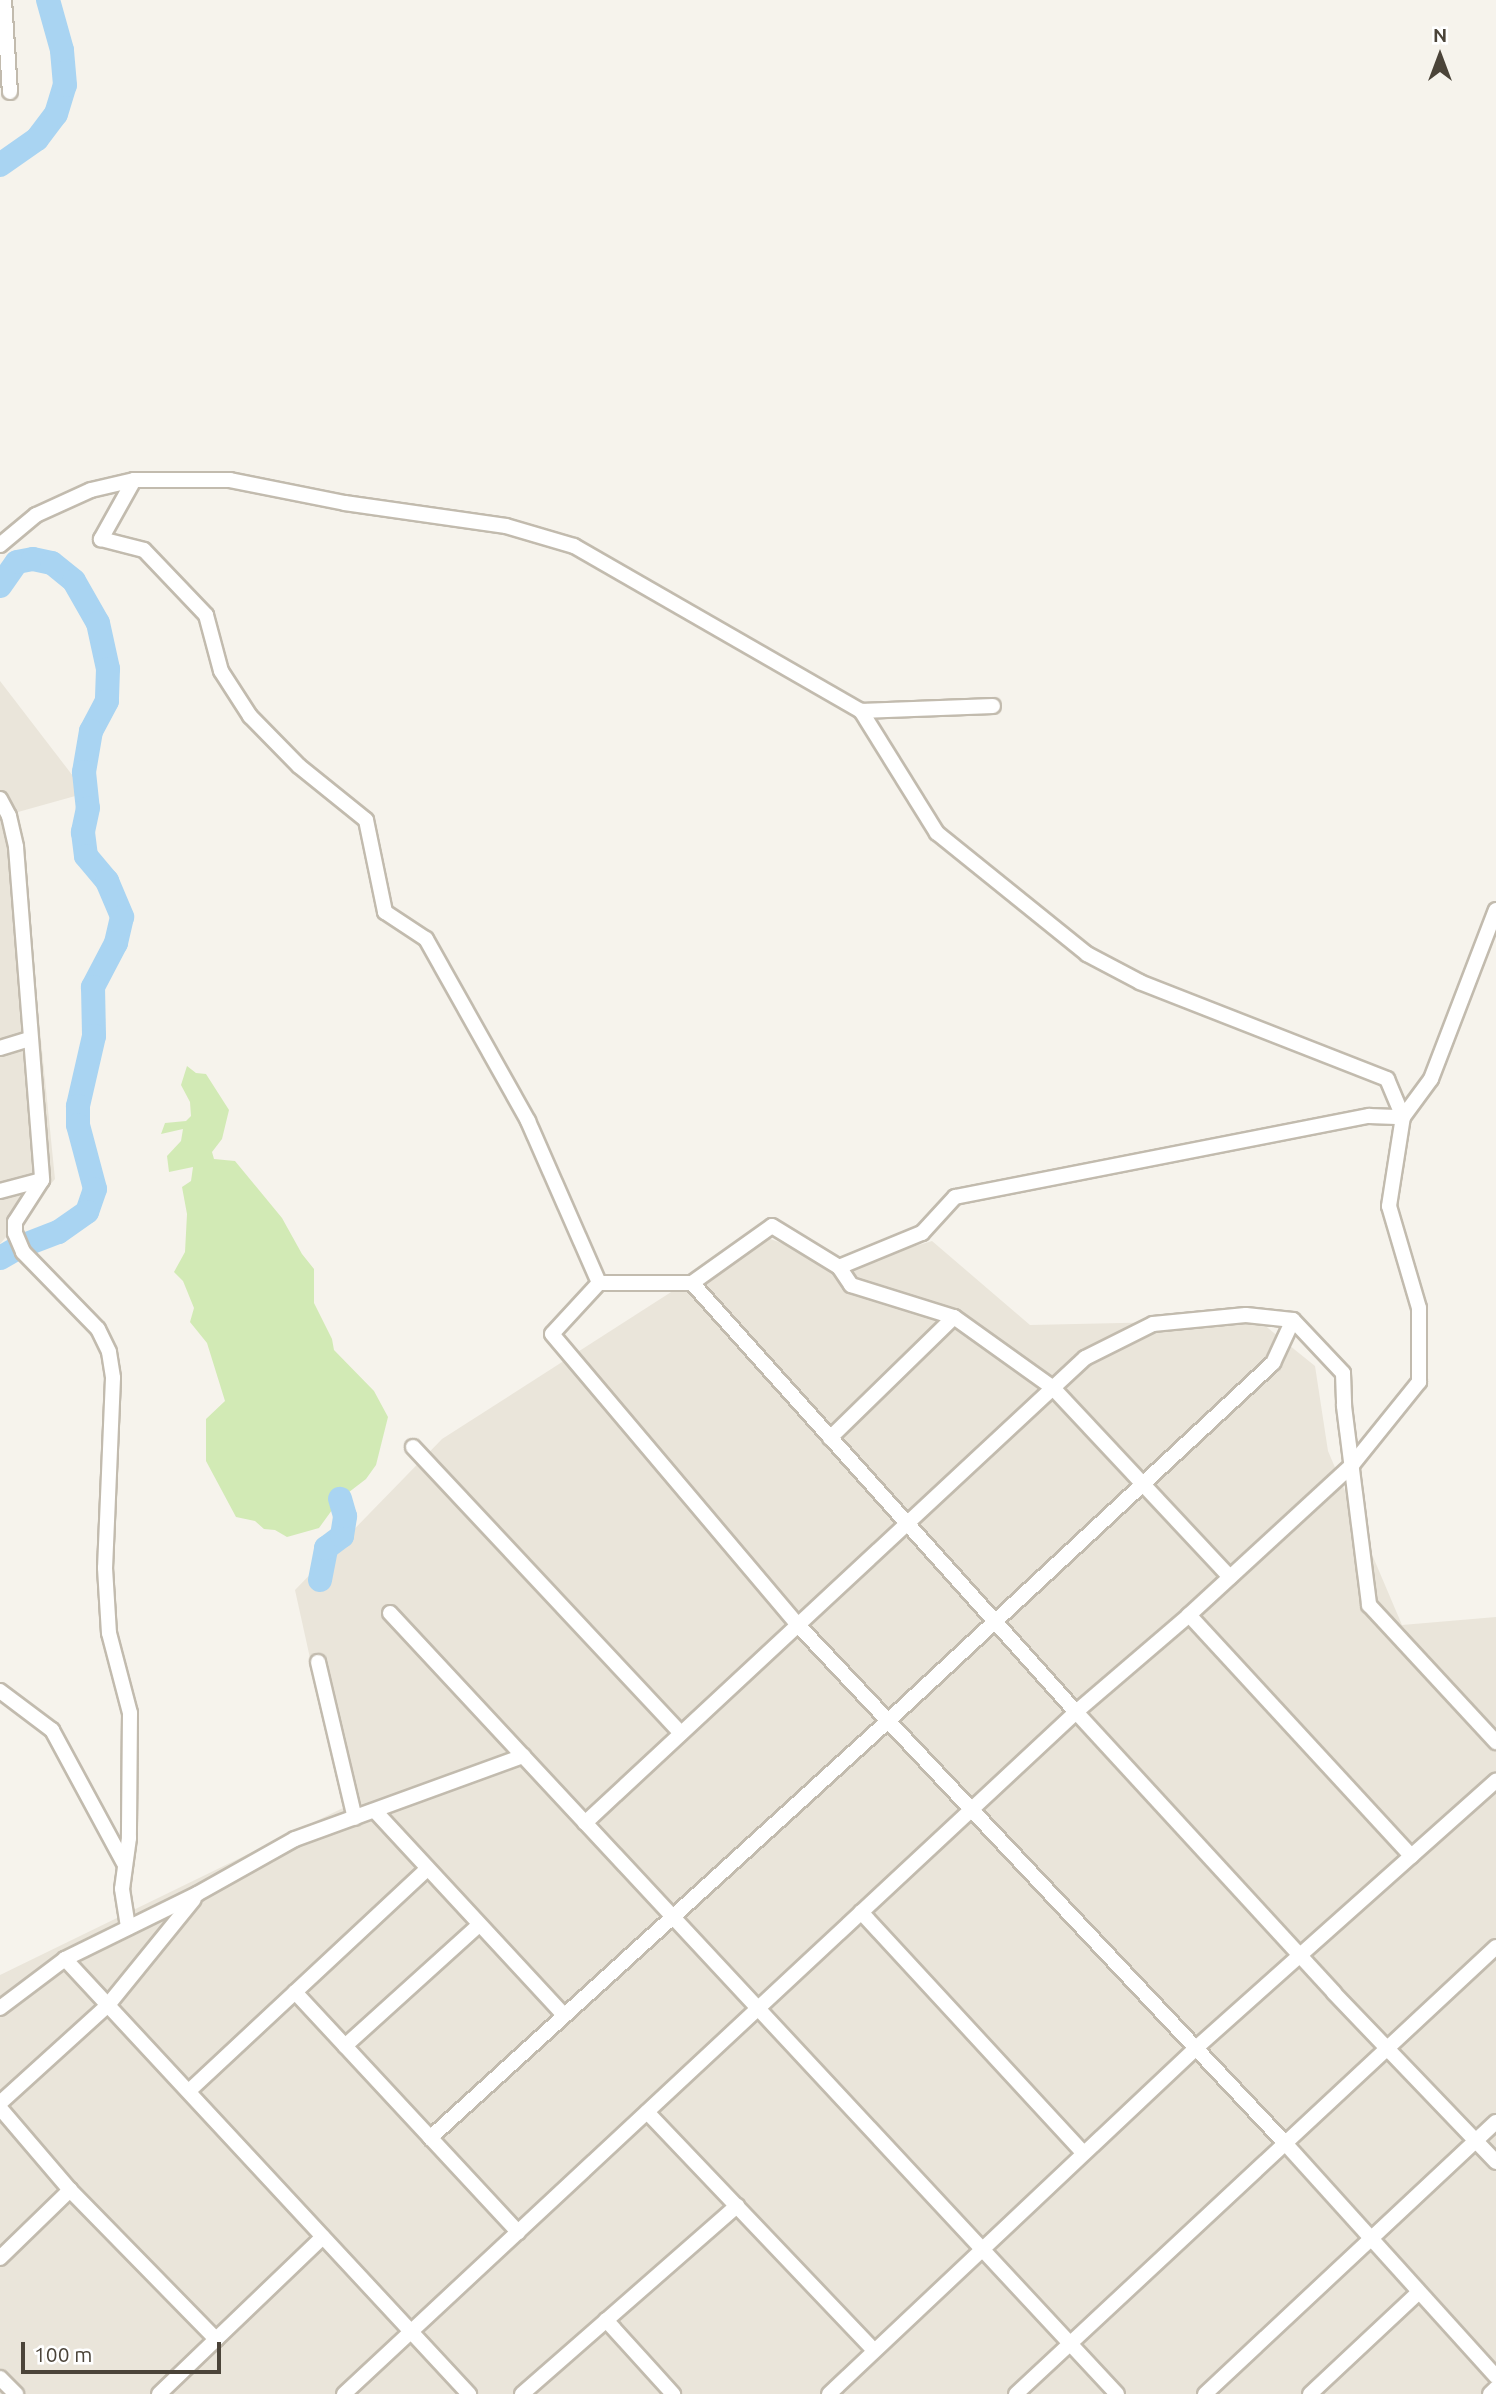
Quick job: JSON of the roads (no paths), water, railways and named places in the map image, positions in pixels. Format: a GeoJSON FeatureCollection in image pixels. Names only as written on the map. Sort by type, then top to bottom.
{"type":"FeatureCollection","features":[{"type":"Feature","properties":{"kind":"street"},"geometry":{"type":"LineString","coordinates":[[4,0],[10,92]]}},
{"type":"Feature","properties":{"kind":"street"},"geometry":{"type":"LineString","coordinates":[[134,480],[101,539],[144,550],[205,615],[221,671],[250,716],[299,766],[366,820],[385,912],[426,939],[528,1121],[599,1283]]}},
{"type":"Feature","properties":{"kind":"street"},"geometry":{"type":"LineString","coordinates":[[0,545],[36,515],[90,490],[134,480],[230,480],[345,503],[506,526],[573,546],[861,711],[937,833],[1087,954],[1140,982],[1387,1079],[1403,1117]]}},
{"type":"Feature","properties":{"kind":"street"},"geometry":{"type":"LineString","coordinates":[[861,711],[993,706]]}},
{"type":"Feature","properties":{"kind":"street"},"geometry":{"type":"LineString","coordinates":[[0,799],[4,818],[16,847],[42,1180],[15,1223],[15,1233],[23,1252],[98,1329],[109,1352],[113,1399],[105,1568],[110,1633],[130,1713],[129,1838],[122,1889],[128,1928]]}},
{"type":"Feature","properties":{"kind":"street"},"geometry":{"type":"LineString","coordinates":[[344,2394],[1076,1712],[1189,1615],[1352,1465],[1419,1382],[1419,1308],[1389,1206],[1403,1117],[1431,1079],[1496,910]]}},
{"type":"Feature","properties":{"kind":"street"},"geometry":{"type":"LineString","coordinates":[[0,1048],[29,1039]]}},
{"type":"Feature","properties":{"kind":"street"},"geometry":{"type":"LineString","coordinates":[[839,1267],[922,1233],[956,1197],[1369,1115],[1403,1117]]}},
{"type":"Feature","properties":{"kind":"street"},"geometry":{"type":"LineString","coordinates":[[0,1191],[42,1180]]}},
{"type":"Feature","properties":{"kind":"street"},"geometry":{"type":"LineString","coordinates":[[1230,1577],[1053,1388],[954,1317],[851,1285],[839,1267],[772,1226],[692,1283],[599,1283],[552,1334],[798,1625],[1284,2142],[1496,2377]]}},
{"type":"Feature","properties":{"kind":"street"},"geometry":{"type":"LineString","coordinates":[[692,1283],[1076,1712],[1385,2048],[1496,2162]]}},
{"type":"Feature","properties":{"kind":"street"},"geometry":{"type":"LineString","coordinates":[[585,1823],[1085,1358],[1153,1324],[1246,1315],[1293,1320],[1343,1373],[1369,1605],[1496,1742]]}},
{"type":"Feature","properties":{"kind":"street"},"geometry":{"type":"LineString","coordinates":[[830,1438],[954,1317]]}},
{"type":"Feature","properties":{"kind":"street"},"geometry":{"type":"LineString","coordinates":[[430,2138],[671,1915],[888,1721],[1273,1363],[1293,1320]]}},
{"type":"Feature","properties":{"kind":"street"},"geometry":{"type":"LineString","coordinates":[[414,1447],[681,1733]]}},
{"type":"Feature","properties":{"kind":"street"},"geometry":{"type":"LineString","coordinates":[[390,1613],[1117,2394]]}},
{"type":"Feature","properties":{"kind":"street"},"geometry":{"type":"LineString","coordinates":[[1189,1615],[1411,1856]]}},
{"type":"Feature","properties":{"kind":"street"},"geometry":{"type":"LineString","coordinates":[[318,1662],[355,1818]]}},
{"type":"Feature","properties":{"kind":"street"},"geometry":{"type":"LineString","coordinates":[[0,1691],[52,1730],[124,1863]]}},
{"type":"Feature","properties":{"kind":"street"},"geometry":{"type":"LineString","coordinates":[[0,2008],[65,1959],[197,1894],[295,1839],[523,1756]]}},
{"type":"Feature","properties":{"kind":"street"},"geometry":{"type":"LineString","coordinates":[[829,2394],[1196,2048],[1496,1781]]}},
{"type":"Feature","properties":{"kind":"street"},"geometry":{"type":"LineString","coordinates":[[375,1811],[564,2015]]}},
{"type":"Feature","properties":{"kind":"street"},"geometry":{"type":"LineString","coordinates":[[190,2090],[427,1869]]}},
{"type":"Feature","properties":{"kind":"street"},"geometry":{"type":"LineString","coordinates":[[197,1894],[108,2005],[0,2105],[70,2190],[216,2339]]}},
{"type":"Feature","properties":{"kind":"street"},"geometry":{"type":"LineString","coordinates":[[861,1912],[1083,2153]]}},
{"type":"Feature","properties":{"kind":"street"},"geometry":{"type":"LineString","coordinates":[[345,2046],[479,1925]]}},
{"type":"Feature","properties":{"kind":"street"},"geometry":{"type":"LineString","coordinates":[[1016,2394],[1496,1947]]}},
{"type":"Feature","properties":{"kind":"street"},"geometry":{"type":"LineString","coordinates":[[65,1959],[190,2090],[469,2394]]}},
{"type":"Feature","properties":{"kind":"street"},"geometry":{"type":"LineString","coordinates":[[295,1992],[518,2232]]}},
{"type":"Feature","properties":{"kind":"street"},"geometry":{"type":"LineString","coordinates":[[647,2112],[874,2350]]}},
{"type":"Feature","properties":{"kind":"street"},"geometry":{"type":"LineString","coordinates":[[1205,2394],[1496,2122]]}},
{"type":"Feature","properties":{"kind":"street"},"geometry":{"type":"LineString","coordinates":[[0,2258],[70,2190]]}},
{"type":"Feature","properties":{"kind":"street"},"geometry":{"type":"LineString","coordinates":[[522,2394],[737,2206]]}},
{"type":"Feature","properties":{"kind":"street"},"geometry":{"type":"LineString","coordinates":[[159,2394],[323,2237]]}},
{"type":"Feature","properties":{"kind":"street"},"geometry":{"type":"LineString","coordinates":[[1310,2394],[1419,2292]]}},
{"type":"Feature","properties":{"kind":"street"},"geometry":{"type":"LineString","coordinates":[[606,2320],[673,2394]]}},
{"type":"Feature","properties":{"kind":"street"},"geometry":{"type":"LineString","coordinates":[[0,2378],[16,2394]]}},
{"type":"Feature","properties":{"kind":"street"},"geometry":{"type":"LineString","coordinates":[[1490,2394],[1496,2388]]}},
{"type":"Feature","properties":{"kind":"waterway"},"geometry":{"type":"LineString","coordinates":[[0,165],[37,139],[56,114],[65,85],[62,50],[48,0]]}},
{"type":"Feature","properties":{"kind":"waterway"},"geometry":{"type":"LineString","coordinates":[[0,586],[17,562],[33,559],[52,563],[74,581],[98,623],[108,669],[107,701],[91,731],[84,772],[88,808],[83,832],[86,856],[107,881],[122,917],[116,943],[93,987],[94,1036],[78,1106],[78,1125],[95,1189],[87,1212],[58,1232],[21,1246],[0,1258]]}},
{"type":"Feature","properties":{"kind":"waterway"},"geometry":{"type":"LineString","coordinates":[[320,1580],[326,1548],[342,1536],[345,1516],[340,1499]]}}]}
